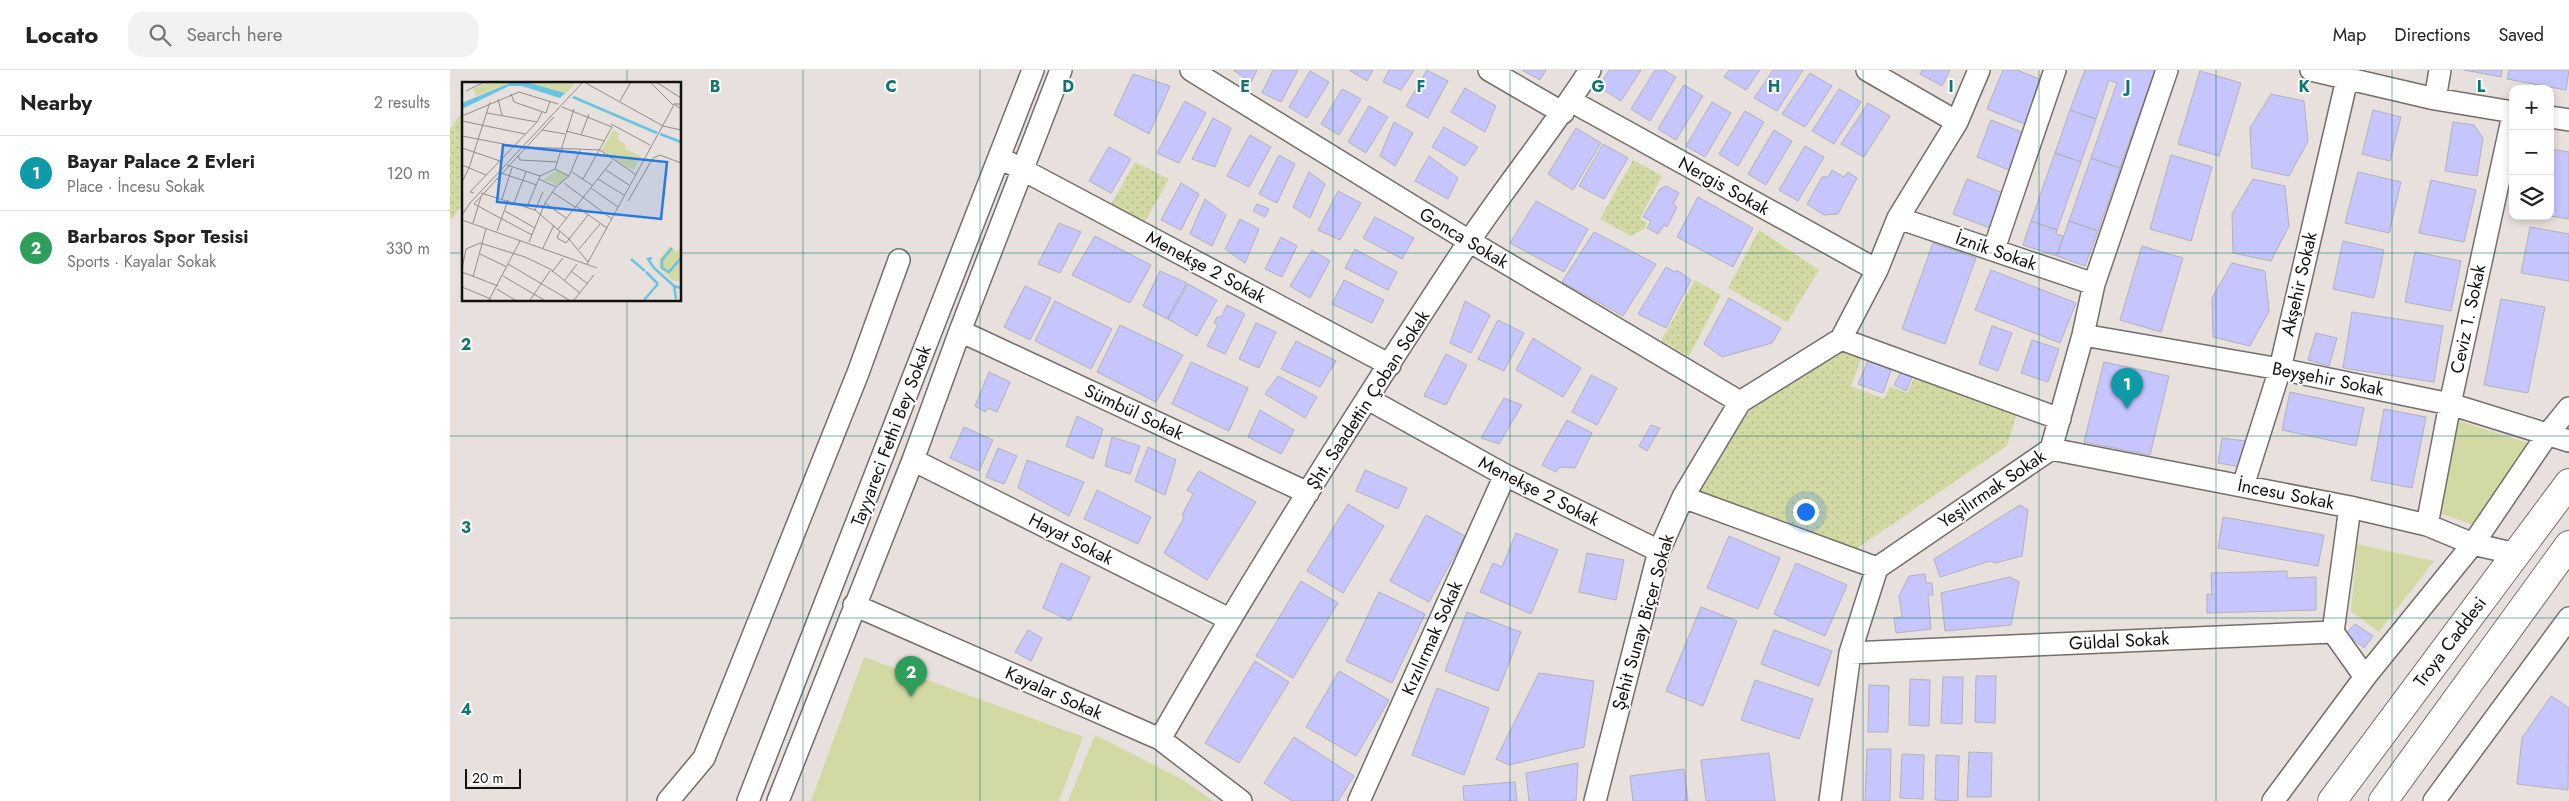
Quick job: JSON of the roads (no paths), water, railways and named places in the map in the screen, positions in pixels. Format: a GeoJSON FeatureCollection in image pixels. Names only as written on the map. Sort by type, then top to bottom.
{"type":"FeatureCollection","features":[{"type":"Feature","properties":{"kind":"main road","name":"Troya Caddesi"},"geometry":{"type":"LineString","coordinates":[[2332,801],[2569,484]]}},
{"type":"Feature","properties":{"kind":"main road"},"geometry":{"type":"LineString","coordinates":[[2383,801],[2569,545]]}},
{"type":"Feature","properties":{"kind":"street","name":"Tayyareci Fethi Bey Sokak"},"geometry":{"type":"LineString","coordinates":[[748,801],[1033,70]]}},
{"type":"Feature","properties":{"kind":"street","name":"Tayyareci Fethi Bey Sokak"},"geometry":{"type":"LineString","coordinates":[[778,801],[913,460],[1021,169],[1061,70]]}},
{"type":"Feature","properties":{"kind":"street","name":"Gonca Sokak"},"geometry":{"type":"LineString","coordinates":[[1191,70],[1469,241],[1740,402]]}},
{"type":"Feature","properties":{"kind":"street","name":"Nergis Sokak"},"geometry":{"type":"LineString","coordinates":[[1489,70],[1567,107],[1877,270]]}},
{"type":"Feature","properties":{"kind":"street","name":"Şht. Saadettin Çoban Sokak"},"geometry":{"type":"LineString","coordinates":[[1160,739],[1229,619],[1469,241],[1567,107],[1590,70]]}},
{"type":"Feature","properties":{"kind":"street"},"geometry":{"type":"LineString","coordinates":[[1867,70],[1957,122]]}},
{"type":"Feature","properties":{"kind":"street"},"geometry":{"type":"LineString","coordinates":[[1979,70],[1957,122],[1898,218],[1877,270],[1841,339],[2060,419]]}},
{"type":"Feature","properties":{"kind":"street"},"geometry":{"type":"LineString","coordinates":[[1994,249],[2055,70]]}},
{"type":"Feature","properties":{"kind":"street","name":"Yeşilırmak Sokak"},"geometry":{"type":"LineString","coordinates":[[1877,568],[2051,449],[2083,335],[2094,284],[2167,70]]}},
{"type":"Feature","properties":{"kind":"street"},"geometry":{"type":"LineString","coordinates":[[2311,70],[2434,99],[2509,112]]}},
{"type":"Feature","properties":{"kind":"street"},"geometry":{"type":"LineString","coordinates":[[2434,99],[2440,70]]}},
{"type":"Feature","properties":{"kind":"street","name":"Akşehir Sokak"},"geometry":{"type":"LineString","coordinates":[[2243,486],[2280,369],[2347,79]]}},
{"type":"Feature","properties":{"kind":"street"},"geometry":{"type":"LineString","coordinates":[[2554,118],[2569,120]]}},
{"type":"Feature","properties":{"kind":"street","name":"Ceviz 1. Sokak"},"geometry":{"type":"LineString","coordinates":[[2427,525],[2450,404],[2509,130]]}},
{"type":"Feature","properties":{"kind":"street","name":"Menekşe 2 Sokak"},"geometry":{"type":"LineString","coordinates":[[998,157],[1390,365]]}},
{"type":"Feature","properties":{"kind":"street","name":"İznik Sokak"},"geometry":{"type":"LineString","coordinates":[[1898,218],[2094,284]]}},
{"type":"Feature","properties":{"kind":"street"},"geometry":{"type":"LineString","coordinates":[[668,801],[704,758],[858,373],[899,260]]}},
{"type":"Feature","properties":{"kind":"street","name":"Sümbül Sokak"},"geometry":{"type":"LineString","coordinates":[[960,331],[1308,493]]}},
{"type":"Feature","properties":{"kind":"street","name":"Beyşehir Sokak"},"geometry":{"type":"LineString","coordinates":[[2083,335],[2280,369],[2450,404],[2547,435],[2569,440]]}},
{"type":"Feature","properties":{"kind":"street","name":"Şehit Sunay Biçer Sokak"},"geometry":{"type":"LineString","coordinates":[[1595,801],[1659,551],[1683,497],[1740,402],[1841,339]]}},
{"type":"Feature","properties":{"kind":"street","name":"Menekşe 2 Sokak"},"geometry":{"type":"LineString","coordinates":[[1368,399],[1505,475],[1659,551]]}},
{"type":"Feature","properties":{"kind":"street"},"geometry":{"type":"LineString","coordinates":[[2273,801],[2365,677],[2473,544],[2547,435],[2569,408]]}},
{"type":"Feature","properties":{"kind":"street","name":"İncesu Sokak"},"geometry":{"type":"LineString","coordinates":[[2051,449],[2350,507],[2427,525],[2473,544],[2516,554]]}},
{"type":"Feature","properties":{"kind":"street","name":"Hayat Sokak"},"geometry":{"type":"LineString","coordinates":[[913,460],[1229,619]]}},
{"type":"Feature","properties":{"kind":"street","name":"Kızılırmak Sokak"},"geometry":{"type":"LineString","coordinates":[[1360,801],[1505,475]]}},
{"type":"Feature","properties":{"kind":"street"},"geometry":{"type":"LineString","coordinates":[[1683,497],[1877,568],[1850,653],[1830,801]]}},
{"type":"Feature","properties":{"kind":"street"},"geometry":{"type":"LineString","coordinates":[[2350,507],[2333,632],[2365,677]]}},
{"type":"Feature","properties":{"kind":"street","name":"Kayalar Sokak"},"geometry":{"type":"LineString","coordinates":[[854,605],[1160,739],[1242,801]]}},
{"type":"Feature","properties":{"kind":"street"},"geometry":{"type":"LineString","coordinates":[[2434,801],[2569,618]]}},
{"type":"Feature","properties":{"kind":"street","name":"Güldal Sokak"},"geometry":{"type":"LineString","coordinates":[[1850,653],[2333,632]]}},
{"type":"Feature","properties":{"kind":"place","name":"Bayar Palace 2 Evleri"},"geometry":{"type":"Point","coordinates":[2127,409]}},
{"type":"Feature","properties":{"kind":"place","name":"Barbaros Spor Tesisi"},"geometry":{"type":"Point","coordinates":[911,697]}}]}
